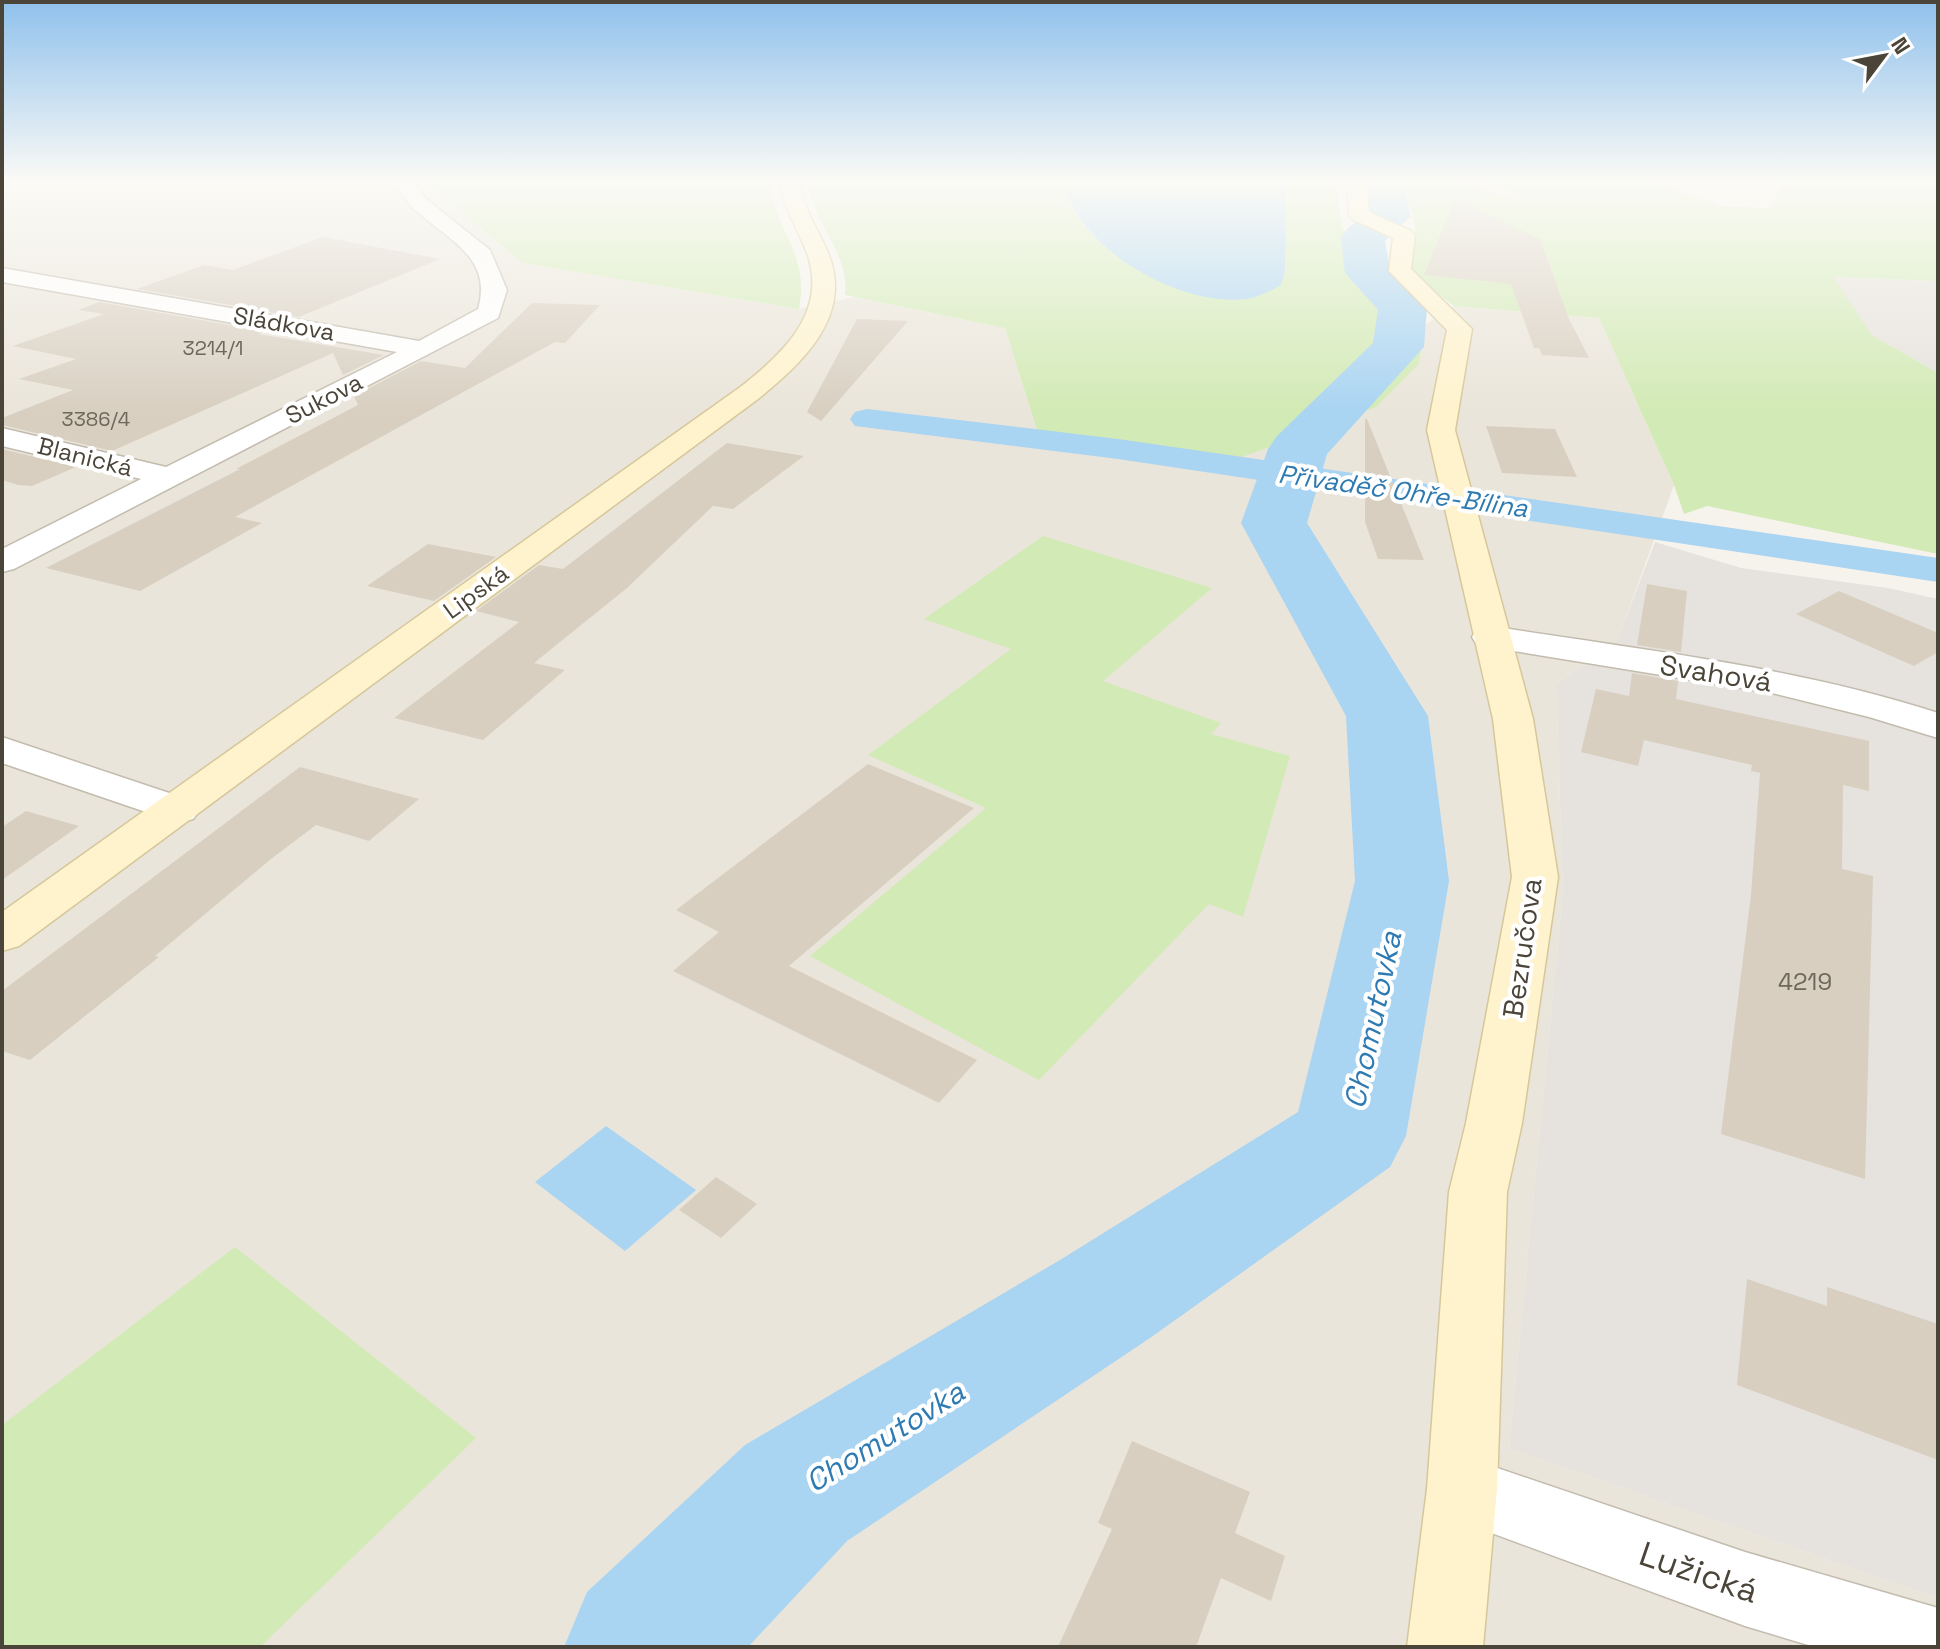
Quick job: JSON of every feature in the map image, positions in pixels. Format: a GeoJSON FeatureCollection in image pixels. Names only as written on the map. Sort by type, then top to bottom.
{"type":"FeatureCollection","features":[{"type":"Feature","properties":{"kind":"street","name":"Sukova"},"geometry":{"type":"LineString","coordinates":[[2,562],[489,313],[495,290],[483,258]]}},
{"type":"Feature","properties":{"kind":"street","name":"Lipská"},"geometry":{"type":"LineString","coordinates":[[2,935],[178,810],[751,390],[788,359],[812,332],[821,309],[825,286],[819,258]]}},
{"type":"Feature","properties":{"kind":"street","name":"Bezručova"},"geometry":{"type":"LineString","coordinates":[[1401,258],[1400,271],[1460,329],[1441,430],[1490,637],[1513,719],[1535,877],[1494,1123],[1478,1192],[1462,1489],[1445,1647]]}},
{"type":"Feature","properties":{"kind":"street","name":"Sládkova"},"geometry":{"type":"LineString","coordinates":[[2,275],[423,349]]}},
{"type":"Feature","properties":{"kind":"street"},"geometry":{"type":"LineString","coordinates":[[2,293],[39,281]]}},
{"type":"Feature","properties":{"kind":"street","name":"Blanická"},"geometry":{"type":"LineString","coordinates":[[2,437],[169,477]]}},
{"type":"Feature","properties":{"kind":"street","name":"Svahová"},"geometry":{"type":"LineString","coordinates":[[1490,637],[1599,656],[1740,673],[1889,708],[1938,726]]}},
{"type":"Feature","properties":{"kind":"street"},"geometry":{"type":"LineString","coordinates":[[2,749],[178,810]]}},
{"type":"Feature","properties":{"kind":"street","name":"Lužická"},"geometry":{"type":"LineString","coordinates":[[1462,1489],[1745,1589],[1938,1646]]}},
{"type":"Feature","properties":{"kind":"shaded area"},"geometry":{"type":"Polygon","coordinates":[[[2,258],[518,258],[524,263],[799,309],[854,297],[1005,328],[1037,430],[1420,357],[1425,325],[1454,306],[1599,318],[1674,485],[1614,650],[1556,683],[1563,891],[1509,1448],[1938,1598],[1938,1647],[2,1647],[2,258]]]}},
{"type":"Feature","properties":{"kind":"shaded area"},"geometry":{"type":"Polygon","coordinates":[[[1832,277],[1938,281],[1938,373],[1872,335],[1832,277]]]}},
{"type":"Feature","properties":{"kind":"shaded area"},"geometry":{"type":"Polygon","coordinates":[[[1655,542],[1741,568],[1888,588],[1938,599],[1938,1598],[1509,1448],[1563,891],[1556,683],[1614,649],[1655,542]]]}},
{"type":"Feature","properties":{"kind":"green space"},"geometry":{"type":"Polygon","coordinates":[[[517,258],[797,258],[801,289],[799,309],[523,263],[517,258]]]}},
{"type":"Feature","properties":{"kind":"green space"},"geometry":{"type":"Polygon","coordinates":[[[839,258],[1121,258],[1176,289],[1218,258],[1368,258],[1425,325],[1419,364],[1376,407],[1242,457],[1037,430],[1005,328],[845,295],[839,258]]]}},
{"type":"Feature","properties":{"kind":"green space"},"geometry":{"type":"Polygon","coordinates":[[[1412,258],[1938,258],[1938,281],[1833,277],[1872,335],[1938,373],[1938,554],[1707,506],[1684,514],[1599,318],[1454,306],[1410,272],[1412,258]]]}},
{"type":"Feature","properties":{"kind":"green space"},"geometry":{"type":"Polygon","coordinates":[[[1043,536],[1212,588],[1103,681],[1221,723],[1211,734],[1290,756],[1243,917],[1209,904],[1039,1080],[810,956],[986,808],[868,755],[1011,649],[924,619],[1043,536]]]}},
{"type":"Feature","properties":{"kind":"green space"},"geometry":{"type":"Polygon","coordinates":[[[235,1247],[476,1438],[260,1647],[2,1647],[2,1425],[235,1247]]]}},
{"type":"Feature","properties":{"kind":"water"},"geometry":{"type":"Polygon","coordinates":[[[1120,258],[1285,258],[1281,285],[1247,299],[1195,295],[1142,272],[1120,258]]]}},
{"type":"Feature","properties":{"kind":"water"},"geometry":{"type":"Polygon","coordinates":[[[606,1126],[696,1190],[625,1251],[535,1182],[606,1126]]]}},
{"type":"Feature","properties":{"kind":"building"},"geometry":{"type":"Polygon","coordinates":[[[266,258],[440,259],[299,317],[137,289],[204,265],[233,270],[266,258]]]}},
{"type":"Feature","properties":{"kind":"building"},"geometry":{"type":"Polygon","coordinates":[[[1431,258],[1547,258],[1569,319],[1589,358],[1542,355],[1539,348],[1534,348],[1511,284],[1424,275],[1431,258]]]}},
{"type":"Feature","properties":{"kind":"building"},"geometry":{"type":"Polygon","coordinates":[[[99,302],[384,355],[343,375],[333,353],[112,451],[2,425],[2,418],[73,390],[19,379],[76,359],[13,346],[104,314],[78,310],[99,302]]]}},
{"type":"Feature","properties":{"kind":"building"},"geometry":{"type":"Polygon","coordinates":[[[532,303],[600,305],[565,343],[555,342],[235,517],[262,523],[140,591],[46,568],[358,405],[354,396],[421,361],[465,368],[532,303]]]}},
{"type":"Feature","properties":{"kind":"building"},"geometry":{"type":"Polygon","coordinates":[[[857,319],[908,321],[821,421],[807,412],[857,319]]]}},
{"type":"Feature","properties":{"kind":"building"},"geometry":{"type":"Polygon","coordinates":[[[1365,419],[1424,560],[1378,559],[1365,522],[1365,419]]]}},
{"type":"Feature","properties":{"kind":"building"},"geometry":{"type":"Polygon","coordinates":[[[1486,426],[1555,429],[1577,477],[1502,473],[1486,426]]]}},
{"type":"Feature","properties":{"kind":"building"},"geometry":{"type":"Polygon","coordinates":[[[727,443],[804,456],[733,509],[713,506],[627,588],[534,663],[565,670],[483,740],[394,718],[519,622],[476,611],[539,565],[563,569],[727,443]]]}},
{"type":"Feature","properties":{"kind":"building"},"geometry":{"type":"Polygon","coordinates":[[[2,449],[76,467],[32,486],[18,485],[2,480],[2,449]]]}},
{"type":"Feature","properties":{"kind":"building"},"geometry":{"type":"Polygon","coordinates":[[[428,544],[496,557],[434,601],[367,586],[428,544]]]}},
{"type":"Feature","properties":{"kind":"building"},"geometry":{"type":"Polygon","coordinates":[[[1647,584],[1687,591],[1681,652],[1637,645],[1647,584]]]}},
{"type":"Feature","properties":{"kind":"building"},"geometry":{"type":"Polygon","coordinates":[[[1839,591],[1938,633],[1938,652],[1914,666],[1796,614],[1839,591]]]}},
{"type":"Feature","properties":{"kind":"building"},"geometry":{"type":"Polygon","coordinates":[[[1632,673],[1678,681],[1676,699],[1869,741],[1869,791],[1843,785],[1842,869],[1873,876],[1865,1179],[1721,1134],[1751,895],[1760,773],[1751,771],[1752,765],[1644,740],[1638,766],[1581,752],[1596,689],[1629,696],[1632,673]]]}},
{"type":"Feature","properties":{"kind":"building"},"geometry":{"type":"Polygon","coordinates":[[[868,764],[974,808],[789,966],[977,1060],[939,1103],[673,971],[719,932],[676,910],[868,764]]]}},
{"type":"Feature","properties":{"kind":"building"},"geometry":{"type":"Polygon","coordinates":[[[300,767],[419,799],[369,841],[316,825],[30,1060],[2,1051],[2,991],[300,767]]]}},
{"type":"Feature","properties":{"kind":"building"},"geometry":{"type":"Polygon","coordinates":[[[26,811],[79,826],[2,880],[2,827],[26,811]]]}},
{"type":"Feature","properties":{"kind":"building"},"geometry":{"type":"Polygon","coordinates":[[[716,1177],[757,1204],[721,1238],[679,1210],[716,1177]]]}},
{"type":"Feature","properties":{"kind":"building"},"geometry":{"type":"Polygon","coordinates":[[[1747,1279],[1827,1306],[1827,1287],[1938,1324],[1938,1460],[1737,1385],[1747,1279]]]}},
{"type":"Feature","properties":{"kind":"building"},"geometry":{"type":"Polygon","coordinates":[[[1132,1441],[1250,1492],[1235,1533],[1285,1556],[1271,1601],[1221,1578],[1196,1647],[1058,1647],[1112,1529],[1098,1523],[1132,1441]]]}},
{"type":"Feature","properties":{"kind":"waterway","name":"Chomutovka"},"geometry":{"type":"LineString","coordinates":[[642,1647],[796,1493],[1105,1299],[1349,1136],[1402,881],[1387,716],[1274,523],[1298,449],[1398,347],[1403,307],[1368,273],[1366,258]]}},
{"type":"Feature","properties":{"kind":"waterway","name":"Přivaděč Ohře-Bílina"},"geometry":{"type":"LineString","coordinates":[[867,419],[1118,449],[1938,570]]}}]}
